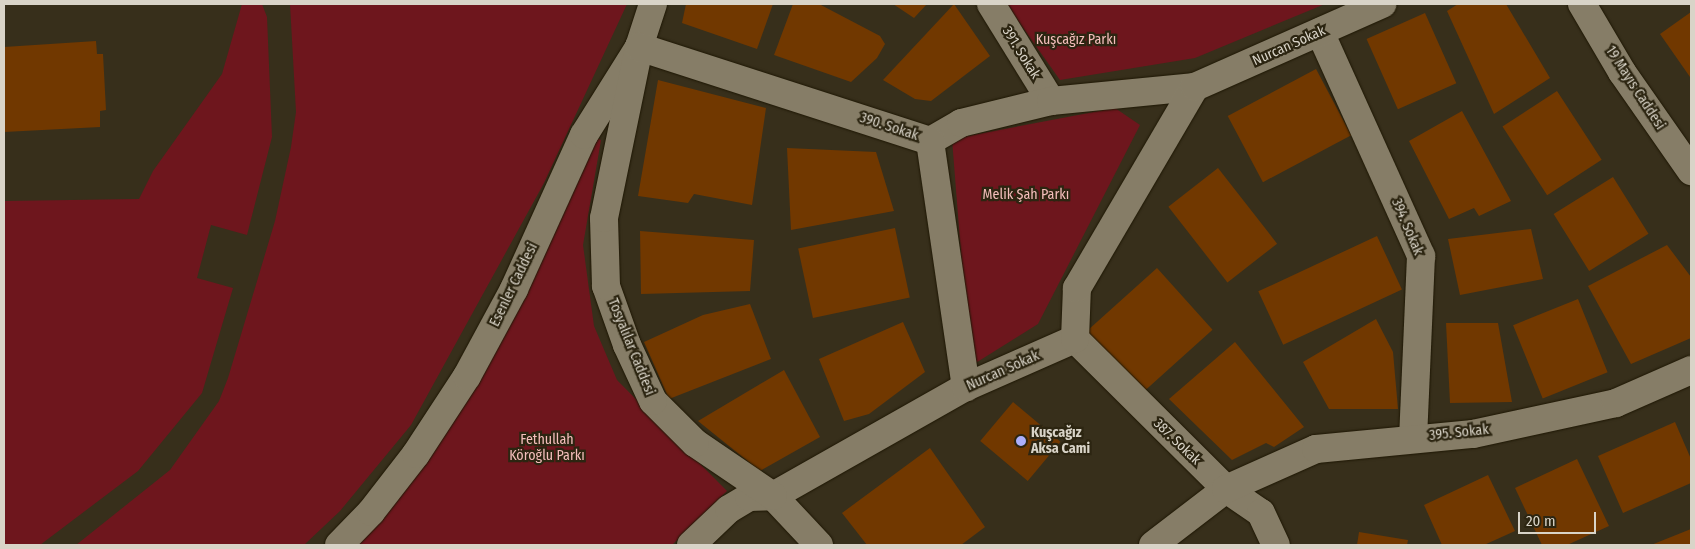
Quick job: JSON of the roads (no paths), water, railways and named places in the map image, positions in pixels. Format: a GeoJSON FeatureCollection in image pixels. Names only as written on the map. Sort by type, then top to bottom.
{"type":"FeatureCollection","features":[{"type":"Feature","properties":{"kind":"street","name":"Esenler Caddesi"},"geometry":{"type":"LineString","coordinates":[[339,545],[371,512],[416,454],[468,376],[514,289],[584,135],[639,47],[653,4]]}},
{"type":"Feature","properties":{"kind":"street","name":"391. Sokak"},"geometry":{"type":"LineString","coordinates":[[992,4],[1052,102]]}},
{"type":"Feature","properties":{"kind":"street","name":"Nurcan Sokak"},"geometry":{"type":"LineString","coordinates":[[930,141],[961,123],[1052,102],[1196,87],[1382,4]]}},
{"type":"Feature","properties":{"kind":"street","name":"19 Mayıs Caddesi"},"geometry":{"type":"LineString","coordinates":[[1582,4],[1622,72],[1691,171]]}},
{"type":"Feature","properties":{"kind":"street","name":"394. Sokak"},"geometry":{"type":"LineString","coordinates":[[1320,32],[1421,256],[1413,438]]}},
{"type":"Feature","properties":{"kind":"street","name":"390. Sokak"},"geometry":{"type":"LineString","coordinates":[[639,47],[930,141],[966,387]]}},
{"type":"Feature","properties":{"kind":"street","name":"Tosyalılar Caddesi"},"geometry":{"type":"LineString","coordinates":[[639,47],[604,218],[606,286],[627,345],[653,401],[695,444],[773,496],[819,545]]}},
{"type":"Feature","properties":{"kind":"street"},"geometry":{"type":"LineString","coordinates":[[1075,339],[1077,288],[1196,87]]}},
{"type":"Feature","properties":{"kind":"street","name":"Nurcan Sokak"},"geometry":{"type":"LineString","coordinates":[[691,545],[729,509],[748,497],[773,496],[966,387],[1075,339]]}},
{"type":"Feature","properties":{"kind":"street","name":"387. Sokak"},"geometry":{"type":"LineString","coordinates":[[1075,339],[1226,489],[1261,513],[1276,545]]}},
{"type":"Feature","properties":{"kind":"street","name":"395. Sokak"},"geometry":{"type":"LineString","coordinates":[[1153,545],[1226,489],[1316,449],[1413,438],[1473,434],[1616,403],[1691,370]]}},
{"type":"Feature","properties":{"kind":"place","name":"Kuşcağız Aksa Cami"},"geometry":{"type":"Point","coordinates":[1021,441]}},
{"type":"Feature","properties":{"kind":"park label","name":"Kuşcağız Parkı"},"geometry":{"type":"Point","coordinates":[1076,40]}},
{"type":"Feature","properties":{"kind":"park label","name":"Melik Şah Parkı"},"geometry":{"type":"Point","coordinates":[1026,195]}},
{"type":"Feature","properties":{"kind":"park label","name":"Fethullah Köroğlu Parkı"},"geometry":{"type":"Point","coordinates":[547,448]}}]}
